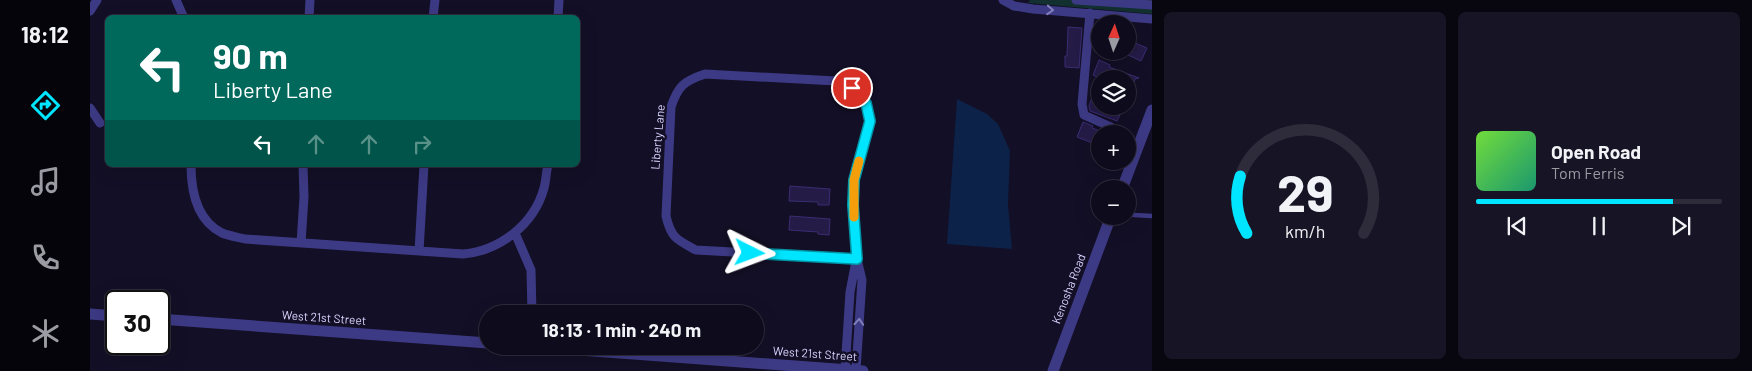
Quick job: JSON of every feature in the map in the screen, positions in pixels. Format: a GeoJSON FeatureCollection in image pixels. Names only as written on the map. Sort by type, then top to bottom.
{"type":"FeatureCollection","features":[{"type":"Feature","properties":{"kind":"street"},"geometry":{"type":"LineString","coordinates":[[90,11],[97,0]]}},
{"type":"Feature","properties":{"kind":"street"},"geometry":{"type":"LineString","coordinates":[[176,0],[183,15]]}},
{"type":"Feature","properties":{"kind":"street"},"geometry":{"type":"LineString","coordinates":[[309,15],[310,0]]}},
{"type":"Feature","properties":{"kind":"street"},"geometry":{"type":"LineString","coordinates":[[434,15],[435,0]]}},
{"type":"Feature","properties":{"kind":"street"},"geometry":{"type":"LineString","coordinates":[[558,15],[559,0]]}},
{"type":"Feature","properties":{"kind":"street"},"geometry":{"type":"LineString","coordinates":[[1003,0],[1014,6],[1152,19]]}},
{"type":"Feature","properties":{"kind":"street"},"geometry":{"type":"LineString","coordinates":[[1076,0],[1152,5]]}},
{"type":"Feature","properties":{"kind":"street"},"geometry":{"type":"LineString","coordinates":[[1090,12],[1082,104],[1084,115],[1107,125]]}},
{"type":"Feature","properties":{"kind":"street","name":"Liberty Lane"},"geometry":{"type":"LineString","coordinates":[[850,370],[862,280],[857,259],[853,205],[854,180],[870,121],[866,103],[852,88],[836,81],[706,74],[689,80],[676,93],[672,108],[666,216],[669,230],[677,240],[696,250],[857,259]]}},
{"type":"Feature","properties":{"kind":"street"},"geometry":{"type":"LineString","coordinates":[[90,108],[100,123]]}},
{"type":"Feature","properties":{"kind":"street"},"geometry":{"type":"LineString","coordinates":[[1125,180],[1152,110]]}},
{"type":"Feature","properties":{"kind":"street"},"geometry":{"type":"LineString","coordinates":[[191,167],[191,187],[202,223],[222,233],[245,239],[463,254],[473,253],[503,241],[515,233],[539,200],[544,189],[548,167]]}},
{"type":"Feature","properties":{"kind":"street"},"geometry":{"type":"LineString","coordinates":[[301,243],[304,197],[303,167]]}},
{"type":"Feature","properties":{"kind":"street"},"geometry":{"type":"LineString","coordinates":[[418,252],[424,167]]}},
{"type":"Feature","properties":{"kind":"street","name":"Kenosha Road"},"geometry":{"type":"LineString","coordinates":[[1052,371],[1109,225]]}},
{"type":"Feature","properties":{"kind":"street"},"geometry":{"type":"LineString","coordinates":[[515,233],[531,270],[532,305]]}},
{"type":"Feature","properties":{"kind":"street"},"geometry":{"type":"LineString","coordinates":[[90,314],[105,315]]}},
{"type":"Feature","properties":{"kind":"street","name":"West 21st Street"},"geometry":{"type":"LineString","coordinates":[[170,320],[479,342]]}},
{"type":"Feature","properties":{"kind":"street","name":"West 21st Street"},"geometry":{"type":"LineString","coordinates":[[650,355],[863,371]]}},
{"type":"Feature","properties":{"kind":"lane"},"geometry":{"type":"LineString","coordinates":[[1136,215],[1152,216]]}},
{"type":"Feature","properties":{"kind":"green space"},"geometry":{"type":"Polygon","coordinates":[[[1030,0],[1152,0],[1152,14],[1028,3],[1030,0]]]}},
{"type":"Feature","properties":{"kind":"water"},"geometry":{"type":"Polygon","coordinates":[[[957,99],[987,114],[998,124],[1010,151],[1008,205],[1012,249],[947,244],[957,99]]]}},
{"type":"Feature","properties":{"kind":"building"},"geometry":{"type":"Polygon","coordinates":[[[1068,27],[1082,28],[1079,68],[1065,67],[1068,27]]]}},
{"type":"Feature","properties":{"kind":"building"},"geometry":{"type":"Polygon","coordinates":[[[1136,43],[1147,48],[1141,61],[1136,59],[1136,43]]]}},
{"type":"Feature","properties":{"kind":"building"},"geometry":{"type":"Polygon","coordinates":[[[1099,60],[1117,70],[1095,70],[1099,60]]]}},
{"type":"Feature","properties":{"kind":"building"},"geometry":{"type":"Polygon","coordinates":[[[1101,115],[1120,115],[1117,121],[1101,115]]]}},
{"type":"Feature","properties":{"kind":"building"},"geometry":{"type":"Polygon","coordinates":[[[1083,122],[1091,125],[1091,142],[1077,137],[1083,122]]]}},
{"type":"Feature","properties":{"kind":"building"},"geometry":{"type":"Polygon","coordinates":[[[790,186],[830,189],[829,205],[818,205],[818,202],[789,201],[790,186]]]}},
{"type":"Feature","properties":{"kind":"building"},"geometry":{"type":"Polygon","coordinates":[[[790,216],[830,219],[829,235],[818,234],[818,232],[789,230],[790,216]]]}},
{"type":"Feature","properties":{"kind":"slow traffic"},"geometry":{"type":"LineString","coordinates":[[854,217],[854,180],[859,161]]}},
{"type":"Feature","properties":{"kind":"route"},"geometry":{"type":"LineString","coordinates":[[750,253],[857,259],[853,205],[854,180],[870,121],[866,103],[852,88]]}}]}
